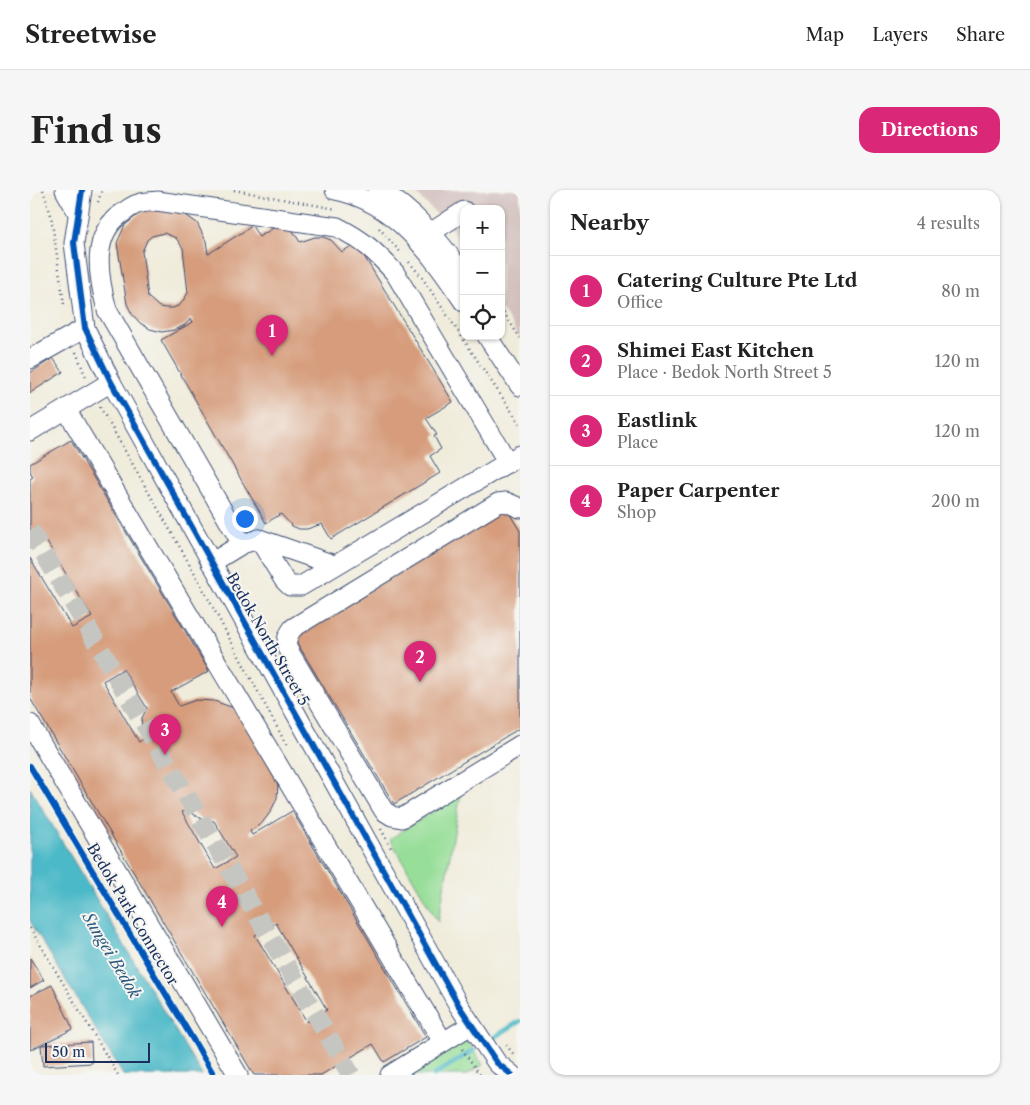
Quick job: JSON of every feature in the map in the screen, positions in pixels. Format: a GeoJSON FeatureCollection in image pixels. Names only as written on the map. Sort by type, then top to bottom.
{"type":"FeatureCollection","features":[{"type":"Feature","properties":{"kind":"street"},"geometry":{"type":"LineString","coordinates":[[65,190],[78,213]]}},
{"type":"Feature","properties":{"kind":"street","name":"Bedok North Street 5"},"geometry":{"type":"LineString","coordinates":[[82,190],[74,243],[85,328],[111,382],[210,563],[471,1025],[497,1063],[512,1075]]}},
{"type":"Feature","properties":{"kind":"street"},"geometry":{"type":"LineString","coordinates":[[335,190],[351,193],[376,205],[444,248],[460,271]]}},
{"type":"Feature","properties":{"kind":"street"},"geometry":{"type":"LineString","coordinates":[[378,190],[404,208],[460,296]]}},
{"type":"Feature","properties":{"kind":"street"},"geometry":{"type":"LineString","coordinates":[[157,201],[337,227],[358,238],[378,254],[395,273],[514,459],[301,586],[290,586],[251,541],[106,310],[99,282],[101,239],[107,228],[119,215],[137,204],[157,201]]}},
{"type":"Feature","properties":{"kind":"street"},"geometry":{"type":"LineString","coordinates":[[424,237],[460,214]]}},
{"type":"Feature","properties":{"kind":"street"},"geometry":{"type":"LineString","coordinates":[[30,359],[38,346],[85,328]]}},
{"type":"Feature","properties":{"kind":"street"},"geometry":{"type":"LineString","coordinates":[[490,340],[520,386]]}},
{"type":"Feature","properties":{"kind":"street"},"geometry":{"type":"LineString","coordinates":[[504,340],[520,366]]}},
{"type":"Feature","properties":{"kind":"street"},"geometry":{"type":"LineString","coordinates":[[30,431],[111,382]]}},
{"type":"Feature","properties":{"kind":"street"},"geometry":{"type":"LineString","coordinates":[[66,409],[444,1042]]}},
{"type":"Feature","properties":{"kind":"street"},"geometry":{"type":"LineString","coordinates":[[520,508],[506,502],[498,504],[293,628],[286,642],[287,648],[384,811],[392,816],[402,818],[520,745]]}},
{"type":"Feature","properties":{"kind":"street"},"geometry":{"type":"LineString","coordinates":[[210,563],[251,541],[334,565]]}},
{"type":"Feature","properties":{"kind":"street"},"geometry":{"type":"LineString","coordinates":[[30,724],[238,1075]]}},
{"type":"Feature","properties":{"kind":"street"},"geometry":{"type":"LineString","coordinates":[[390,1075],[471,1025]]}},
{"type":"Feature","properties":{"kind":"path"},"geometry":{"type":"LineString","coordinates":[[505,314],[520,338]]}},
{"type":"Feature","properties":{"kind":"path"},"geometry":{"type":"LineString","coordinates":[[30,928],[118,1075]]}},
{"type":"Feature","properties":{"kind":"shaded area"},"geometry":{"type":"Polygon","coordinates":[[[413,190],[520,190],[520,338],[505,314],[505,205],[460,205],[460,242],[453,231],[413,190]]]}},
{"type":"Feature","properties":{"kind":"green space"},"geometry":{"type":"Polygon","coordinates":[[[461,793],[438,922],[390,839],[461,793]]]}},
{"type":"Feature","properties":{"kind":"green space"},"geometry":{"type":"Polygon","coordinates":[[[465,1038],[483,1065],[466,1075],[405,1075],[465,1038]]]}},
{"type":"Feature","properties":{"kind":"water","name":"Sungei Bedok"},"geometry":{"type":"Polygon","coordinates":[[[30,788],[202,1075],[123,1075],[30,921],[30,788]]]}},
{"type":"Feature","properties":{"kind":"building"},"geometry":{"type":"Polygon","coordinates":[[[160,207],[180,211],[197,223],[206,241],[208,254],[252,226],[259,237],[286,220],[300,242],[315,237],[323,237],[331,240],[342,252],[356,243],[453,402],[426,418],[437,435],[434,436],[441,449],[430,456],[440,473],[331,539],[322,524],[307,529],[299,529],[292,526],[281,514],[266,523],[161,340],[193,322],[191,318],[185,325],[174,330],[162,332],[150,329],[140,323],[132,314],[127,304],[117,243],[125,225],[141,212],[160,207]],[[164,233],[152,236],[147,240],[142,252],[148,297],[159,307],[173,308],[180,305],[188,293],[183,248],[176,238],[164,233]]]}},
{"type":"Feature","properties":{"kind":"building"},"geometry":{"type":"Polygon","coordinates":[[[53,358],[63,372],[30,393],[30,373],[53,358]]]}},
{"type":"Feature","properties":{"kind":"building"},"geometry":{"type":"Polygon","coordinates":[[[71,440],[209,671],[171,692],[179,706],[196,700],[214,701],[231,707],[244,719],[275,769],[278,783],[277,798],[271,811],[262,823],[250,831],[252,835],[292,811],[426,1037],[384,1062],[373,1044],[321,1075],[254,1075],[30,698],[30,558],[72,628],[92,617],[45,539],[30,548],[30,479],[33,477],[30,471],[30,464],[71,440]],[[123,669],[103,681],[139,742],[143,739],[141,729],[142,718],[147,708],[123,669]],[[186,810],[182,812],[215,869],[236,857],[214,821],[204,820],[186,810]],[[276,923],[255,935],[307,1022],[327,1010],[276,923]]]}},
{"type":"Feature","properties":{"kind":"building"},"geometry":{"type":"Polygon","coordinates":[[[506,508],[520,531],[520,728],[394,804],[293,636],[506,508]]]}},
{"type":"Feature","properties":{"kind":"building"},"geometry":{"type":"Polygon","coordinates":[[[30,958],[44,980],[30,988],[30,958]]]}},
{"type":"Feature","properties":{"kind":"building"},"geometry":{"type":"Polygon","coordinates":[[[52,985],[73,1029],[30,1050],[30,996],[52,985]]]}},
{"type":"Feature","properties":{"kind":"building"},"geometry":{"type":"Polygon","coordinates":[[[91,1042],[92,1063],[43,1066],[41,1045],[91,1042]]]}},
{"type":"Feature","properties":{"kind":"waterway"},"geometry":{"type":"LineString","coordinates":[[493,1038],[520,1021]]}},
{"type":"Feature","properties":{"kind":"waterway"},"geometry":{"type":"LineString","coordinates":[[434,1075],[474,1050]]}},
{"type":"Feature","properties":{"kind":"tunnel"},"geometry":{"type":"LineString","coordinates":[[30,530],[351,1075]]}},
{"type":"Feature","properties":{"kind":"cycle path"},"geometry":{"type":"LineString","coordinates":[[82,190],[74,243],[85,328],[111,382],[459,1006],[497,1063],[512,1075]]}},
{"type":"Feature","properties":{"kind":"cycle path","name":"Bedok Park Connector"},"geometry":{"type":"LineString","coordinates":[[30,766],[214,1075]]}},
{"type":"Feature","properties":{"kind":"place","name":"Catering Culture Pte Ltd"},"geometry":{"type":"Point","coordinates":[272,356]}},
{"type":"Feature","properties":{"kind":"place","name":"Shimei East Kitchen"},"geometry":{"type":"Point","coordinates":[420,682]}},
{"type":"Feature","properties":{"kind":"place","name":"Eastlink"},"geometry":{"type":"Point","coordinates":[165,755]}},
{"type":"Feature","properties":{"kind":"place","name":"Paper Carpenter"},"geometry":{"type":"Point","coordinates":[222,927]}}]}
